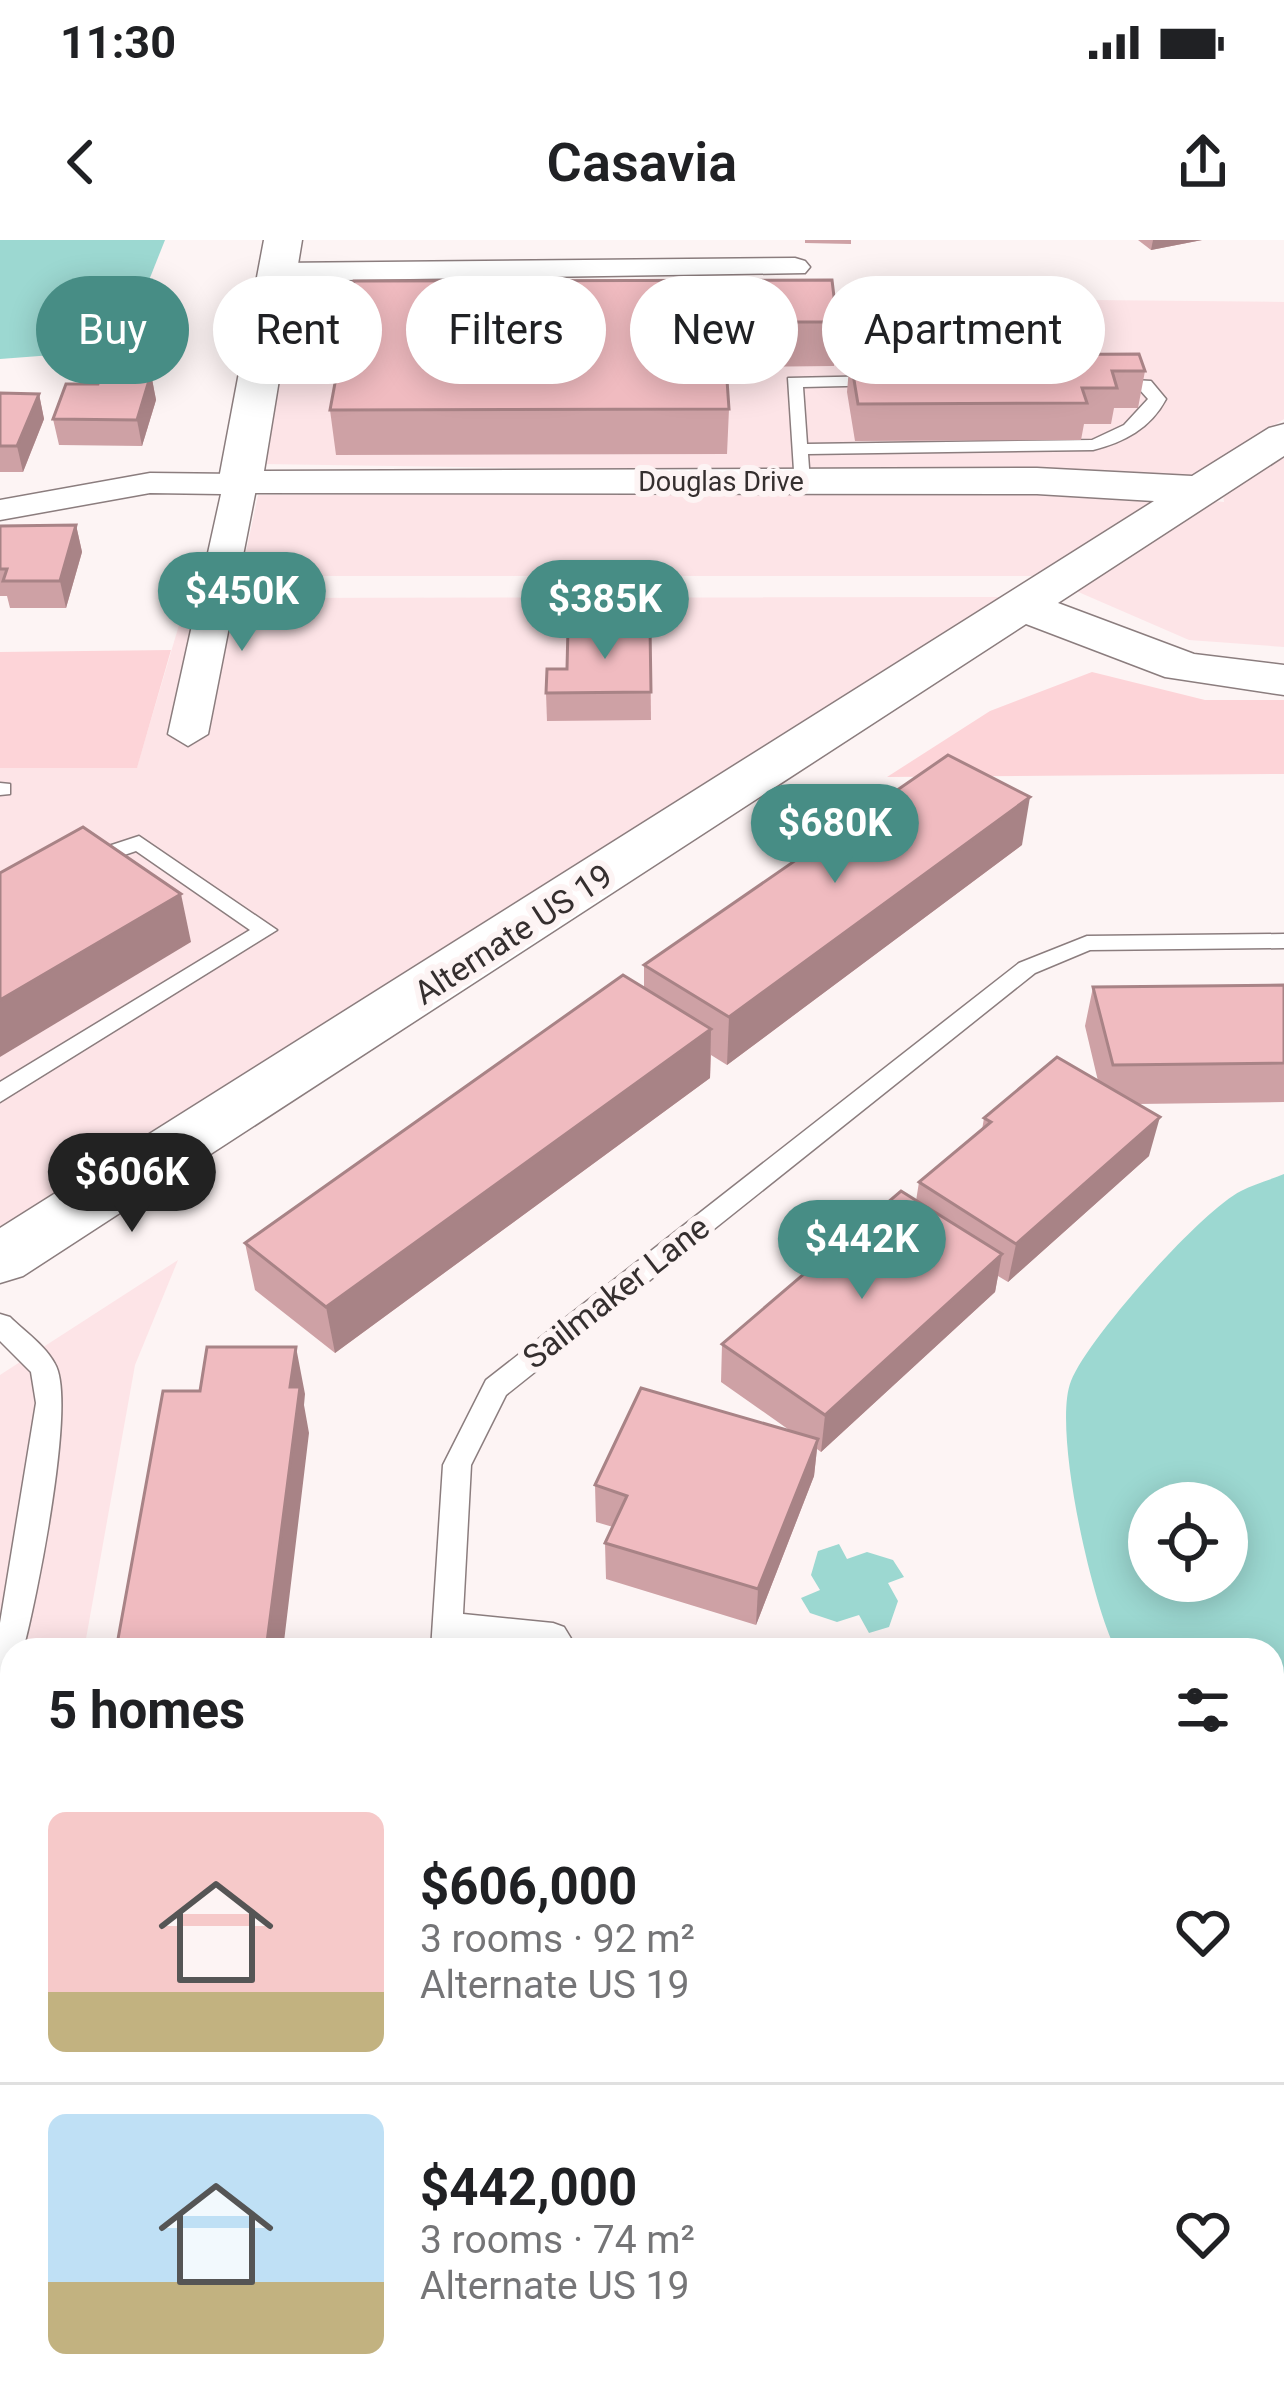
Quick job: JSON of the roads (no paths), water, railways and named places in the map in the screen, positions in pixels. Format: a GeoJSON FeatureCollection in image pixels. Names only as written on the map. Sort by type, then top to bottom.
{"type":"FeatureCollection","features":[{"type":"Feature","properties":{"kind":"street"},"geometry":{"type":"LineString","coordinates":[[188,734],[240,484],[280,256],[795,267]]}},
{"type":"Feature","properties":{"kind":"street","name":"Alternate US 19"},"geometry":{"type":"LineString","coordinates":[[0,1259],[1284,437]]}},
{"type":"Feature","properties":{"kind":"street","name":"Douglas Drive"},"geometry":{"type":"LineString","coordinates":[[240,484],[800,465],[1203,490]]}},
{"type":"Feature","properties":{"kind":"street"},"geometry":{"type":"LineString","coordinates":[[0,510],[150,483],[240,484]]}},
{"type":"Feature","properties":{"kind":"street"},"geometry":{"type":"LineString","coordinates":[[1024,606],[1174,669],[1238,681],[1284,680]]}},
{"type":"Feature","properties":{"kind":"lane"},"geometry":{"type":"LineString","coordinates":[[822,382],[794,382],[800,465],[1113,440],[1153,411],[1157,399],[1145,386],[1105,384]]}},
{"type":"Feature","properties":{"kind":"lane"},"geometry":{"type":"LineString","coordinates":[[0,1094],[266,930],[139,843],[59,871]]}},
{"type":"Feature","properties":{"kind":"lane","name":"Sailmaker Lane"},"geometry":{"type":"LineString","coordinates":[[447,1637],[457,1465],[496,1388],[1027,968],[1088,943],[1284,941]]}},
{"type":"Feature","properties":{"kind":"lane"},"geometry":{"type":"LineString","coordinates":[[0,1324],[44,1368],[50,1402],[11,1638]]}},
{"type":"Feature","properties":{"kind":"lane"},"geometry":{"type":"LineString","coordinates":[[447,1637],[554,1638]]}},
{"type":"Feature","properties":{"kind":"water"},"geometry":{"type":"Polygon","coordinates":[[[0,240],[165,240],[151,276],[36,276],[36,356],[0,359],[0,240]]]}},
{"type":"Feature","properties":{"kind":"water"},"geometry":{"type":"Polygon","coordinates":[[[1284,1174],[1284,1638],[1111,1638],[1077,1516],[1067,1436],[1071,1381],[1122,1307],[1223,1203],[1284,1174]]]}},
{"type":"Feature","properties":{"kind":"water"},"geometry":{"type":"Polygon","coordinates":[[[839,1544],[847,1559],[867,1552],[893,1560],[904,1577],[888,1583],[898,1601],[889,1627],[869,1633],[859,1615],[837,1622],[810,1613],[801,1598],[820,1590],[811,1575],[818,1551],[839,1544]]]}}]}
